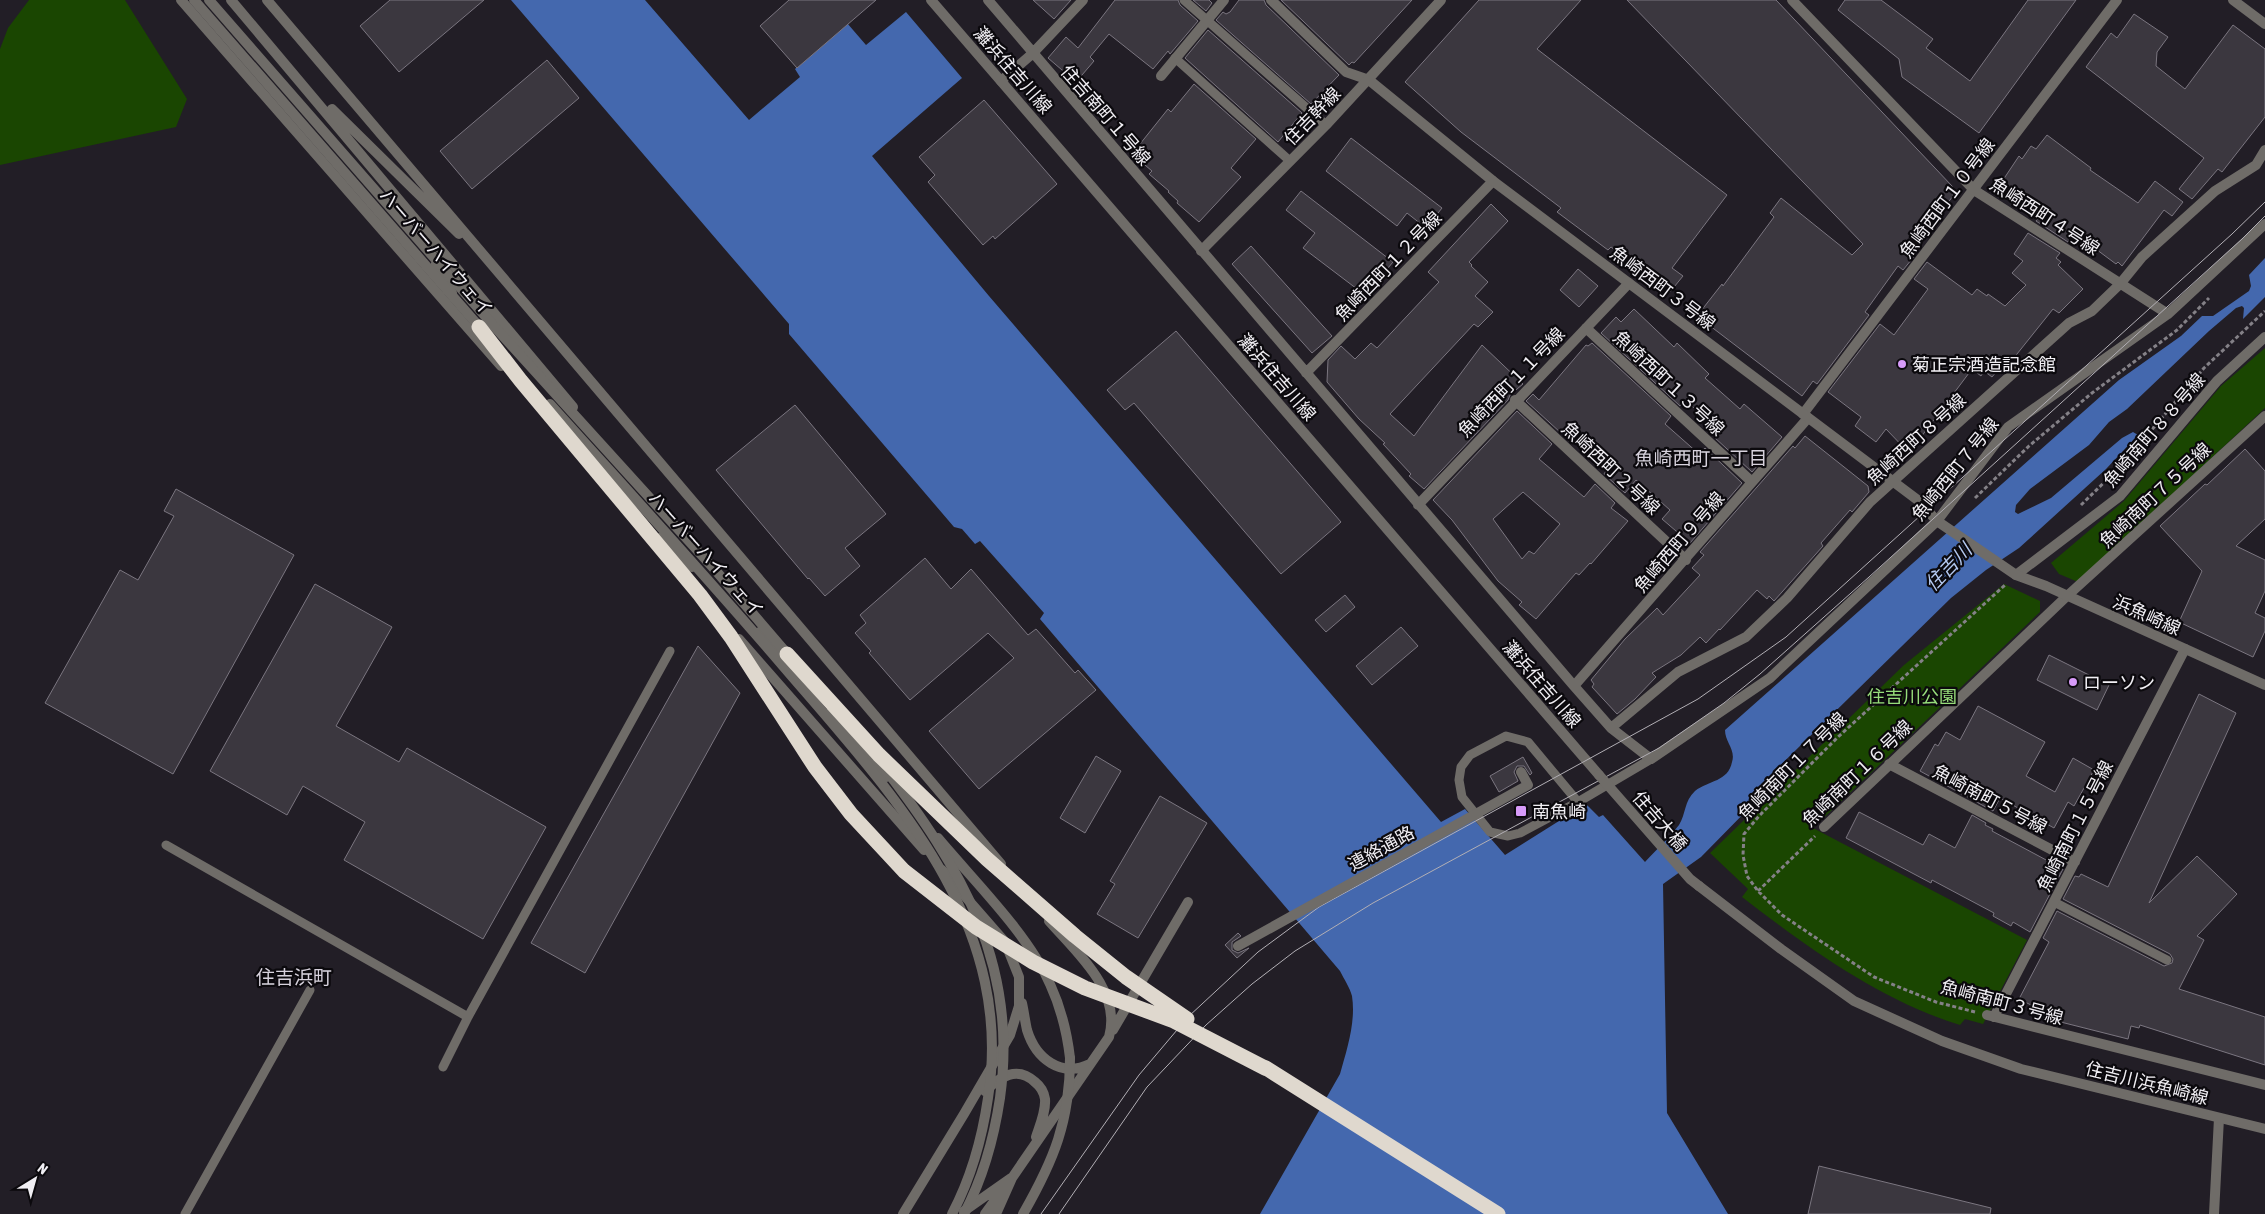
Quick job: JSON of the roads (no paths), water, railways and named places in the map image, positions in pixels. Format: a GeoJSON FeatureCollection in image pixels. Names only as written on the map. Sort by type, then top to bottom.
{"type":"FeatureCollection","features":[{"type":"Feature","properties":{"kind":"highway"},"geometry":{"type":"LineString","coordinates":[[480,327],[521,381],[700,595],[731,637],[814,767],[851,814],[904,871],[954,912],[1005,946],[1068,980],[1174,1021],[1266,1068],[1498,1214]]}},
{"type":"Feature","properties":{"kind":"highway"},"geometry":{"type":"LineString","coordinates":[[787,654],[879,755],[922,797],[1041,907],[1126,977],[1176,1012],[1498,1214]]}},
{"type":"Feature","properties":{"kind":"street"},"geometry":{"type":"LineString","coordinates":[[181,0],[604,485],[994,927],[1005,942],[1020,977],[1020,1006],[1010,1035],[903,1214]]}},
{"type":"Feature","properties":{"kind":"street","name":"ハーバーハイウェイ"},"geometry":{"type":"LineString","coordinates":[[194,0],[480,327],[709,579],[844,737],[912,824],[947,881],[961,908],[983,967],[992,1025],[990,1087],[982,1131],[970,1174],[952,1214]]}},
{"type":"Feature","properties":{"kind":"street","name":"ハーバーハイウェイ"},"geometry":{"type":"LineString","coordinates":[[209,0],[492,324],[717,572],[877,760],[935,840],[972,904],[994,966],[1004,1025],[1001,1090],[990,1149],[980,1179],[964,1214]]}},
{"type":"Feature","properties":{"kind":"street"},"geometry":{"type":"LineString","coordinates":[[231,0],[767,638],[998,908],[1034,955],[1050,983],[1067,1033],[1070,1080],[1062,1129],[1055,1152],[1023,1214]]}},
{"type":"Feature","properties":{"kind":"street"},"geometry":{"type":"LineString","coordinates":[[267,0],[1096,977],[1110,1004],[1112,1026],[1109,1037]]}},
{"type":"Feature","properties":{"kind":"street","name":"灘浜住吉川線"},"geometry":{"type":"LineString","coordinates":[[931,0],[1599,775]]}},
{"type":"Feature","properties":{"kind":"street","name":"住吉南町１号線"},"geometry":{"type":"LineString","coordinates":[[988,0],[1032,54],[1574,686],[1611,728],[1651,759]]}},
{"type":"Feature","properties":{"kind":"street"},"geometry":{"type":"LineString","coordinates":[[1001,81],[1032,54],[1083,0]]}},
{"type":"Feature","properties":{"kind":"street"},"geometry":{"type":"LineString","coordinates":[[1161,76],[1224,0]]}},
{"type":"Feature","properties":{"kind":"street","name":"魚崎西町３号線"},"geometry":{"type":"LineString","coordinates":[[1271,0],[1346,72],[1369,80],[1493,181],[1919,501],[1938,520],[2016,575]]}},
{"type":"Feature","properties":{"kind":"street","name":"住吉幹線"},"geometry":{"type":"LineString","coordinates":[[1201,251],[1326,125],[1441,0]]}},
{"type":"Feature","properties":{"kind":"street","name":"魚崎西町４号線"},"geometry":{"type":"LineString","coordinates":[[1792,0],[1974,190],[2168,314]]}},
{"type":"Feature","properties":{"kind":"street","name":"魚崎西町１０号線"},"geometry":{"type":"LineString","coordinates":[[1805,416],[2117,0]]}},
{"type":"Feature","properties":{"kind":"street"},"geometry":{"type":"LineString","coordinates":[[2233,0],[2265,24]]}},
{"type":"Feature","properties":{"kind":"street"},"geometry":{"type":"LineString","coordinates":[[290,68],[508,282]]}},
{"type":"Feature","properties":{"kind":"street","name":"魚崎西町８号線"},"geometry":{"type":"LineString","coordinates":[[1611,728],[1678,672],[1746,637],[1787,598],[1870,502],[2069,323],[2092,311],[2120,284],[2142,257],[2215,191],[2256,164],[2265,150]]}},
{"type":"Feature","properties":{"kind":"street","name":"魚崎西町１２号線"},"geometry":{"type":"LineString","coordinates":[[1306,373],[1493,181]]}},
{"type":"Feature","properties":{"kind":"street"},"geometry":{"type":"LineString","coordinates":[[401,201],[481,344]]}},
{"type":"Feature","properties":{"kind":"street","name":"魚崎西町７号線"},"geometry":{"type":"LineString","coordinates":[[1651,759],[1770,678],[1938,520],[2008,427],[2168,314],[2265,224]]}},
{"type":"Feature","properties":{"kind":"street","name":"魚崎西町１１号線"},"geometry":{"type":"LineString","coordinates":[[1418,505],[1515,400],[1629,283]]}},
{"type":"Feature","properties":{"kind":"street","name":"魚崎西町１３号線"},"geometry":{"type":"LineString","coordinates":[[1586,328],[1752,482]]}},
{"type":"Feature","properties":{"kind":"street","name":"魚崎南町８８号線"},"geometry":{"type":"LineString","coordinates":[[2016,575],[2120,496],[2217,382],[2265,337]]}},
{"type":"Feature","properties":{"kind":"street","name":"魚崎西町２号線"},"geometry":{"type":"LineString","coordinates":[[1515,400],[1686,560]]}},
{"type":"Feature","properties":{"kind":"street","name":"魚崎西町９号線"},"geometry":{"type":"LineString","coordinates":[[1574,686],[1686,560],[1805,416]]}},
{"type":"Feature","properties":{"kind":"street","name":"魚崎南町７５号線"},"geometry":{"type":"LineString","coordinates":[[2066,596],[2265,416]]}},
{"type":"Feature","properties":{"kind":"street"},"geometry":{"type":"LineString","coordinates":[[604,485],[767,638]]}},
{"type":"Feature","properties":{"kind":"street","name":"浜魚崎線"},"geometry":{"type":"LineString","coordinates":[[2016,575],[2046,586],[2265,685]]}},
{"type":"Feature","properties":{"kind":"street","name":"魚崎南町１６号線"},"geometry":{"type":"LineString","coordinates":[[1824,827],[2066,596]]}},
{"type":"Feature","properties":{"kind":"street","name":"魚崎南町１５号線"},"geometry":{"type":"LineString","coordinates":[[1991,1016],[2054,902],[2185,649]]}},
{"type":"Feature","properties":{"kind":"street","name":"魚崎南町５号線"},"geometry":{"type":"LineString","coordinates":[[1889,764],[2075,862]]}},
{"type":"Feature","properties":{"kind":"street","name":"連絡通路"},"geometry":{"type":"LineString","coordinates":[[1238,946],[1528,785],[1521,772]]}},
{"type":"Feature","properties":{"kind":"street","name":"住𠮷大橋"},"geometry":{"type":"LineString","coordinates":[[1599,775],[1690,879],[1781,949],[1854,1001],[1942,1041],[2021,1069]]}},
{"type":"Feature","properties":{"kind":"street"},"geometry":{"type":"LineString","coordinates":[[984,1214],[1012,1178],[1109,1037],[1188,902]]}},
{"type":"Feature","properties":{"kind":"street"},"geometry":{"type":"LineString","coordinates":[[1020,992],[1027,1031],[1042,1055],[1053,1064],[1065,1070],[1078,1069],[1091,1063]]}},
{"type":"Feature","properties":{"kind":"street","name":"魚崎南町３号線"},"geometry":{"type":"LineString","coordinates":[[1991,1016],[2265,1085]]}},
{"type":"Feature","properties":{"kind":"street","name":"住吉川浜魚崎線"},"geometry":{"type":"LineString","coordinates":[[2021,1069],[2265,1129]]}},
{"type":"Feature","properties":{"kind":"street"},"geometry":{"type":"LineString","coordinates":[[964,1114],[981,1095],[1002,1077],[1020,1073],[1030,1078],[1040,1087],[1045,1098],[1042,1117],[1032,1148]]}},
{"type":"Feature","properties":{"kind":"street"},"geometry":{"type":"LineString","coordinates":[[2214,1214],[2219,1118]]}},
{"type":"Feature","properties":{"kind":"street"},"geometry":{"type":"LineString","coordinates":[[960,1214],[1012,1178]]}},
{"type":"Feature","properties":{"kind":"street"},"geometry":{"type":"LineString","coordinates":[[996,1214],[1012,1178]]}},
{"type":"Feature","properties":{"kind":"lane"},"geometry":{"type":"LineString","coordinates":[[1184,0],[1326,125]]}},
{"type":"Feature","properties":{"kind":"lane"},"geometry":{"type":"LineString","coordinates":[[1175,58],[1290,161]]}},
{"type":"Feature","properties":{"kind":"lane"},"geometry":{"type":"LineString","coordinates":[[443,1067],[468,1017],[670,651]]}},
{"type":"Feature","properties":{"kind":"lane"},"geometry":{"type":"LineString","coordinates":[[1578,802],[1528,742],[1506,736],[1470,755],[1461,767],[1459,780],[1462,797],[1490,832],[1508,836],[1520,833],[1578,802],[1651,759]]}},
{"type":"Feature","properties":{"kind":"lane"},"geometry":{"type":"LineString","coordinates":[[166,845],[468,1017]]}},
{"type":"Feature","properties":{"kind":"lane"},"geometry":{"type":"LineString","coordinates":[[2054,902],[2167,960]]}},
{"type":"Feature","properties":{"kind":"lane"},"geometry":{"type":"LineString","coordinates":[[185,1214],[310,990]]}},
{"type":"Feature","properties":{"kind":"water","name":"住吉川"},"geometry":{"type":"Polygon","coordinates":[[[511,0],[645,0],[749,120],[800,77],[795,69],[847,23],[866,45],[906,12],[962,78],[872,156],[989,296],[1441,822],[1465,809],[1505,855],[1586,804],[1599,817],[1603,815],[1645,862],[1679,825],[1691,795],[1700,787],[1722,777],[1730,769],[1733,754],[1725,730],[2119,380],[2181,336],[2202,316],[2213,316],[2249,291],[2251,286],[2249,275],[2265,258],[2265,297],[2243,319],[2244,308],[2242,306],[2236,308],[2127,409],[2109,422],[2089,445],[2030,489],[2016,505],[2015,512],[2018,514],[2051,498],[2122,438],[2133,432],[2138,435],[2106,469],[2019,548],[1986,570],[1951,598],[1751,794],[1757,800],[1701,857],[1663,884],[1667,1113],[1728,1214],[1260,1214],[1340,1074],[1350,1035],[1353,1006],[1351,993],[1340,971],[1040,619],[1044,613],[980,541],[975,544],[962,529],[954,527],[789,334],[789,324],[511,0]]]}},
{"type":"Feature","properties":{"kind":"tram line"},"geometry":{"type":"LineString","coordinates":[[1041,1214],[1139,1075],[1188,1017],[1258,952],[1319,907],[1698,699],[1786,637],[2232,234],[2265,202]]}},
{"type":"Feature","properties":{"kind":"tram line"},"geometry":{"type":"LineString","coordinates":[[1059,1214],[1147,1087],[1206,1025],[1252,984],[1295,951],[1373,903],[1659,748],[1724,703],[1760,674],[1869,577],[2242,239],[2265,216]]}},
{"type":"Feature","properties":{"kind":"place","name":"菊正宗酒造記念館"},"geometry":{"type":"Point","coordinates":[1902,364]}},
{"type":"Feature","properties":{"kind":"place","name":"ローソン"},"geometry":{"type":"Point","coordinates":[2073,682]}},
{"type":"Feature","properties":{"kind":"place","name":"南魚崎"},"geometry":{"type":"Point","coordinates":[1521,811]}},
{"type":"Feature","properties":{"kind":"district","name":"魚崎西町一丁目"},"geometry":{"type":"Point","coordinates":[1701,458]}},
{"type":"Feature","properties":{"kind":"district","name":"住吉浜町"},"geometry":{"type":"Point","coordinates":[294,977]}},
{"type":"Feature","properties":{"kind":"park label","name":"住吉川公園"},"geometry":{"type":"Point","coordinates":[1912,696]}}]}
